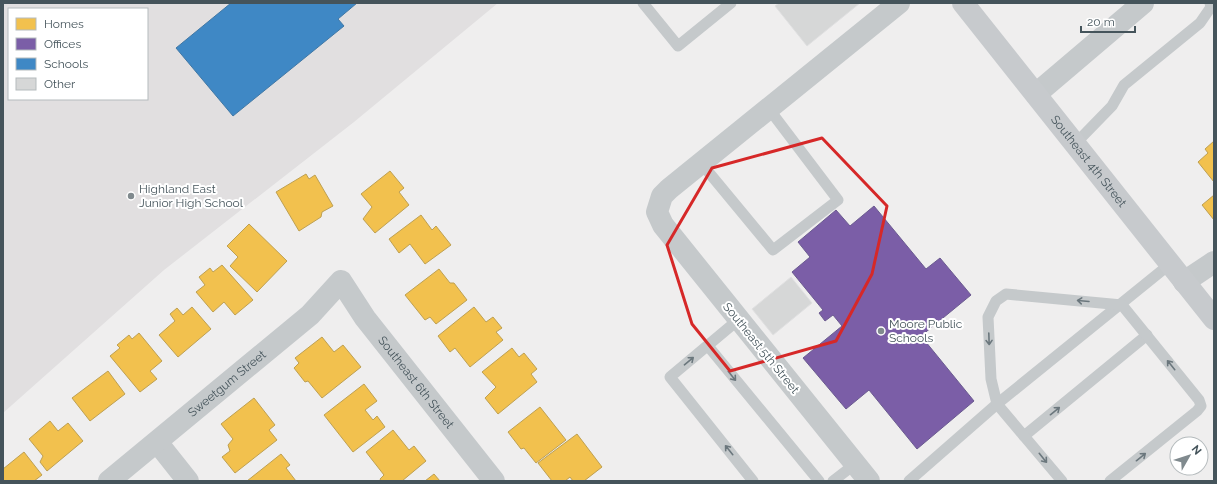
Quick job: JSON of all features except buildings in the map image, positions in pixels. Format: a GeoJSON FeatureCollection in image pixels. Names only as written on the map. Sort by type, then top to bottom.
{"type":"FeatureCollection","features":[{"type":"Feature","properties":{"kind":"main road","name":"Southeast 4th Street"},"geometry":{"type":"LineString","coordinates":[[963,3],[1184,282],[1212,312]]}},
{"type":"Feature","properties":{"kind":"street"},"geometry":{"type":"LineString","coordinates":[[701,163],[899,3]]}},
{"type":"Feature","properties":{"kind":"street"},"geometry":{"type":"LineString","coordinates":[[1036,94],[1143,3]]}},
{"type":"Feature","properties":{"kind":"street","name":"Southeast 5th Street"},"geometry":{"type":"LineString","coordinates":[[701,163],[662,196],[657,212],[662,225],[870,481]]}},
{"type":"Feature","properties":{"kind":"street"},"geometry":{"type":"LineString","coordinates":[[1184,282],[1214,262]]}},
{"type":"Feature","properties":{"kind":"street","name":"Sweetgum Street"},"geometry":{"type":"LineString","coordinates":[[109,481],[310,315],[341,281]]}},
{"type":"Feature","properties":{"kind":"street","name":"Southeast 6th Street"},"geometry":{"type":"LineString","coordinates":[[341,281],[365,318],[494,481]]}},
{"type":"Feature","properties":{"kind":"street"},"geometry":{"type":"LineString","coordinates":[[157,442],[188,481]]}},
{"type":"Feature","properties":{"kind":"lane"},"geometry":{"type":"LineString","coordinates":[[643,3],[678,46],[731,3]]}},
{"type":"Feature","properties":{"kind":"lane"},"geometry":{"type":"LineString","coordinates":[[1075,144],[1112,106],[1124,85],[1200,23],[1211,7],[1210,3]]}},
{"type":"Feature","properties":{"kind":"lane"},"geometry":{"type":"LineString","coordinates":[[701,163],[773,250],[838,200],[769,109]]}},
{"type":"Feature","properties":{"kind":"lane"},"geometry":{"type":"LineString","coordinates":[[910,481],[997,404],[1170,264]]}},
{"type":"Feature","properties":{"kind":"lane"},"geometry":{"type":"LineString","coordinates":[[1062,481],[997,404],[991,379],[988,317],[996,301],[1006,294],[1122,304],[1199,400],[1201,406],[1197,411],[1110,481]]}},
{"type":"Feature","properties":{"kind":"lane"},"geometry":{"type":"LineString","coordinates":[[738,320],[670,377],[753,481]]}},
{"type":"Feature","properties":{"kind":"lane"},"geometry":{"type":"LineString","coordinates":[[1024,436],[1147,335]]}},
{"type":"Feature","properties":{"kind":"lane"},"geometry":{"type":"LineString","coordinates":[[708,346],[819,481]]}},
{"type":"Feature","properties":{"kind":"lane"},"geometry":{"type":"LineString","coordinates":[[833,481],[855,464]]}},
{"type":"Feature","properties":{"kind":"highlighted area"},"geometry":{"type":"Polygon","coordinates":[[[822,138],[887,206],[872,274],[836,341],[730,371],[692,324],[667,245],[712,168],[822,138]]]}},
{"type":"Feature","properties":{"kind":"shaded area","name":"Highland East Junior High School"},"geometry":{"type":"Polygon","coordinates":[[[3,3],[498,3],[354,122],[164,270],[3,413],[3,3]]]}},
{"type":"Feature","properties":{"kind":"place","name":"Highland East Junior High School"},"geometry":{"type":"Point","coordinates":[131,196]}},
{"type":"Feature","properties":{"kind":"place","name":"Moore Public Schools"},"geometry":{"type":"Point","coordinates":[881,331]}}]}
